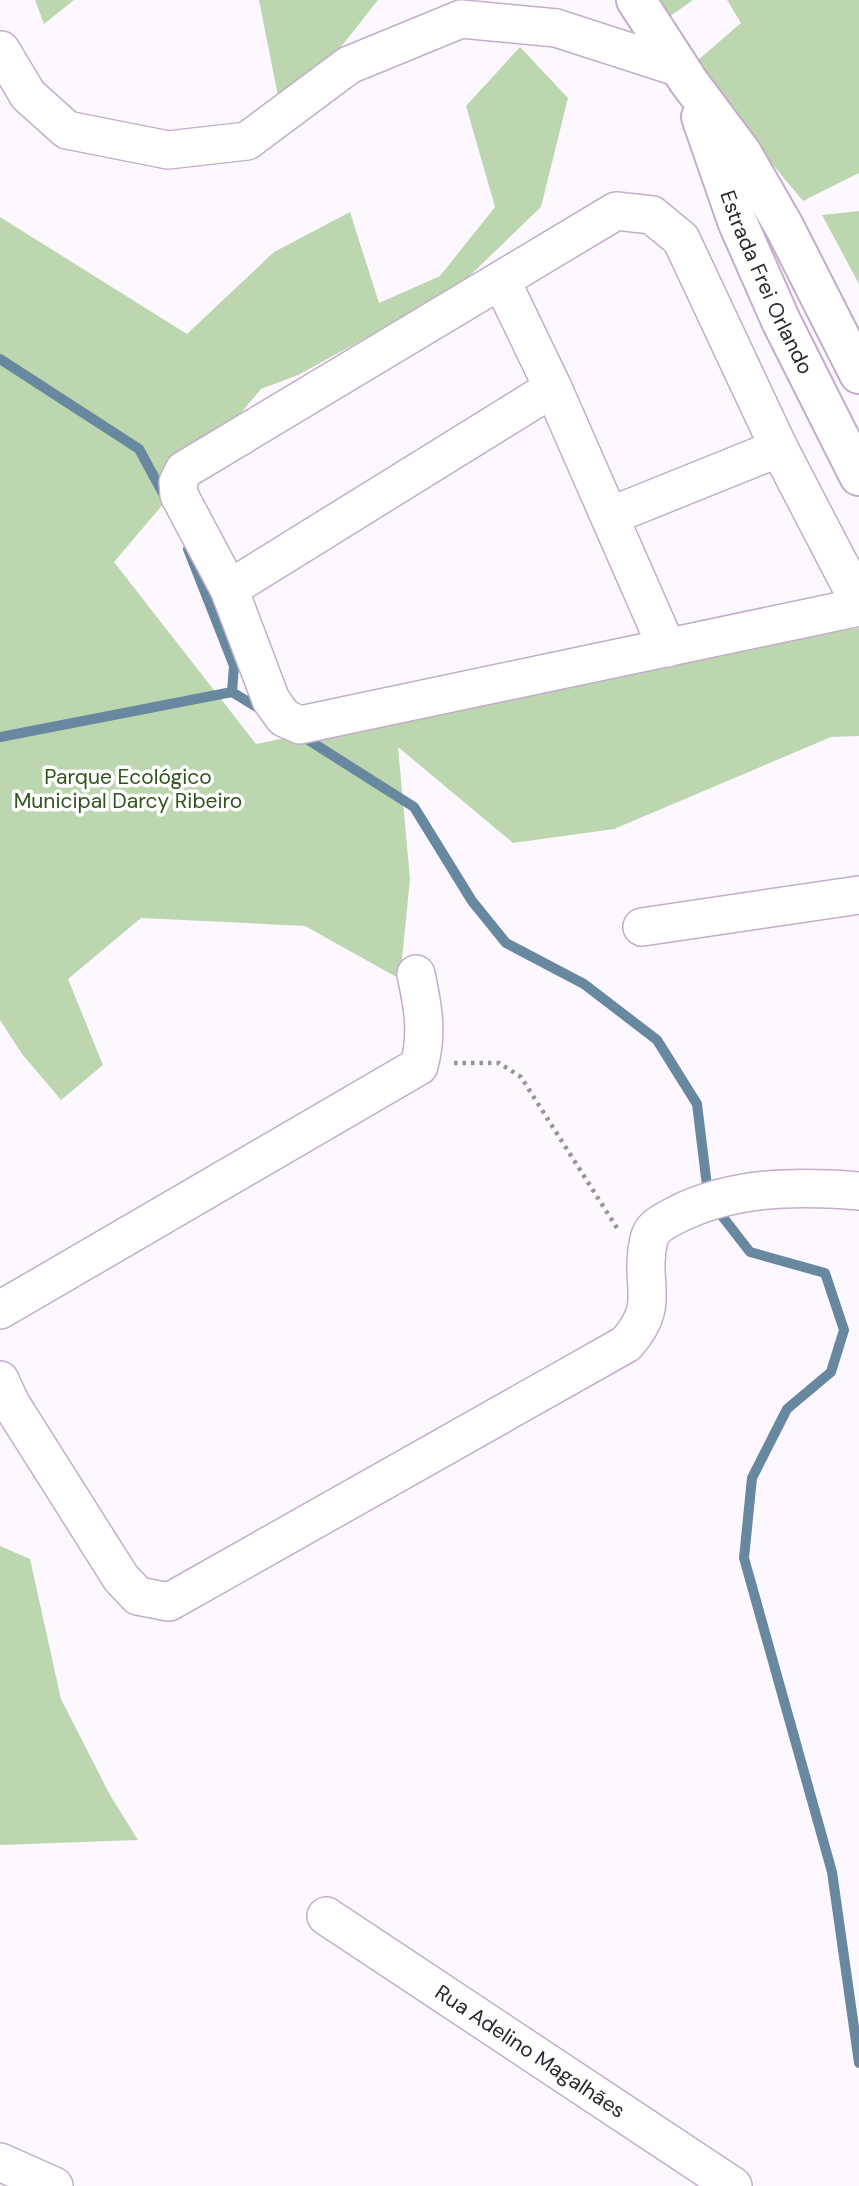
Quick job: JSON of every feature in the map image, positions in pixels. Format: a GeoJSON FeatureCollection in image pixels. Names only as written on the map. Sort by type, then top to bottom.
{"type":"FeatureCollection","features":[{"type":"Feature","properties":{"kind":"street","name":"Estrada Frei Orlando"},"geometry":{"type":"LineString","coordinates":[[636,0],[685,75],[742,153],[785,228],[859,374]]}},
{"type":"Feature","properties":{"kind":"street"},"geometry":{"type":"LineString","coordinates":[[1,50],[28,95],[67,130],[168,150],[247,141],[349,65],[461,19],[556,28],[685,75]]}},
{"type":"Feature","properties":{"kind":"street","name":"Estrada Frei Orlando"},"geometry":{"type":"LineString","coordinates":[[685,75],[737,221],[793,345],[859,476]]}},
{"type":"Feature","properties":{"kind":"street"},"geometry":{"type":"LineString","coordinates":[[617,211],[652,215],[681,239],[779,448],[859,605],[300,725],[284,718],[271,699],[229,589],[179,495],[178,482],[184,470],[502,282],[617,211]]}},
{"type":"Feature","properties":{"kind":"street"},"geometry":{"type":"LineString","coordinates":[[502,282],[553,388],[667,648]]}},
{"type":"Feature","properties":{"kind":"street"},"geometry":{"type":"LineString","coordinates":[[229,589],[553,388]]}},
{"type":"Feature","properties":{"kind":"street"},"geometry":{"type":"LineString","coordinates":[[610,516],[779,448]]}},
{"type":"Feature","properties":{"kind":"street"},"geometry":{"type":"LineString","coordinates":[[642,927],[859,895]]}},
{"type":"Feature","properties":{"kind":"street"},"geometry":{"type":"LineString","coordinates":[[0,1310],[419,1066],[425,1045],[425,1020],[416,974]]}},
{"type":"Feature","properties":{"kind":"street"},"geometry":{"type":"LineString","coordinates":[[0,1380],[11,1404],[121,1578],[138,1596],[169,1602],[626,1344],[640,1329],[649,1307],[645,1273],[649,1236],[660,1223],[699,1203],[737,1193],[809,1187],[859,1191]]}},
{"type":"Feature","properties":{"kind":"street","name":"Rua Adelino Magalhães"},"geometry":{"type":"LineString","coordinates":[[326,1916],[733,2186]]}},
{"type":"Feature","properties":{"kind":"street"},"geometry":{"type":"LineString","coordinates":[[0,2162],[54,2186]]}},
{"type":"Feature","properties":{"kind":"path"},"geometry":{"type":"LineString","coordinates":[[419,1066],[479,1061],[499,1063],[521,1077],[645,1273]]}},
{"type":"Feature","properties":{"kind":"green space"},"geometry":{"type":"Polygon","coordinates":[[[35,0],[74,0],[44,24],[35,0]]]}},
{"type":"Feature","properties":{"kind":"green space"},"geometry":{"type":"Polygon","coordinates":[[[259,0],[378,0],[318,76],[278,96],[259,0]]]}},
{"type":"Feature","properties":{"kind":"green space"},"geometry":{"type":"Polygon","coordinates":[[[658,0],[693,0],[669,17],[658,0]]]}},
{"type":"Feature","properties":{"kind":"green space"},"geometry":{"type":"Polygon","coordinates":[[[727,0],[859,0],[859,173],[803,201],[721,102],[698,60],[741,23],[727,0]]]}},
{"type":"Feature","properties":{"kind":"green space","name":"Parque Ecológico Municipal Darcy Ribeiro"},"geometry":{"type":"Polygon","coordinates":[[[520,47],[568,98],[541,207],[457,288],[298,375],[261,389],[114,562],[256,744],[673,658],[859,628],[859,736],[831,737],[614,829],[513,843],[398,747],[410,879],[400,979],[305,926],[141,918],[68,979],[103,1065],[61,1100],[22,1054],[0,1020],[0,217],[187,334],[274,252],[350,212],[379,303],[440,276],[495,207],[466,106],[520,47]]]}},
{"type":"Feature","properties":{"kind":"green space"},"geometry":{"type":"Polygon","coordinates":[[[859,211],[859,284],[822,215],[859,211]]]}},
{"type":"Feature","properties":{"kind":"green space"},"geometry":{"type":"Polygon","coordinates":[[[0,1546],[30,1559],[61,1699],[110,1795],[138,1840],[0,1845],[0,1546]]]}},
{"type":"Feature","properties":{"kind":"waterway"},"geometry":{"type":"LineString","coordinates":[[0,359],[139,449],[165,497]]}},
{"type":"Feature","properties":{"kind":"waterway"},"geometry":{"type":"LineString","coordinates":[[188,549],[234,666],[232,692]]}},
{"type":"Feature","properties":{"kind":"waterway"},"geometry":{"type":"LineString","coordinates":[[0,737],[232,692],[263,711]]}},
{"type":"Feature","properties":{"kind":"waterway"},"geometry":{"type":"LineString","coordinates":[[302,736],[414,807],[472,901],[506,943],[584,984],[657,1040],[697,1104],[708,1194]]}},
{"type":"Feature","properties":{"kind":"waterway"},"geometry":{"type":"LineString","coordinates":[[715,1207],[750,1252],[825,1273],[844,1330],[831,1372],[787,1409],[752,1478],[744,1558],[832,1872],[859,2063]]}}]}
